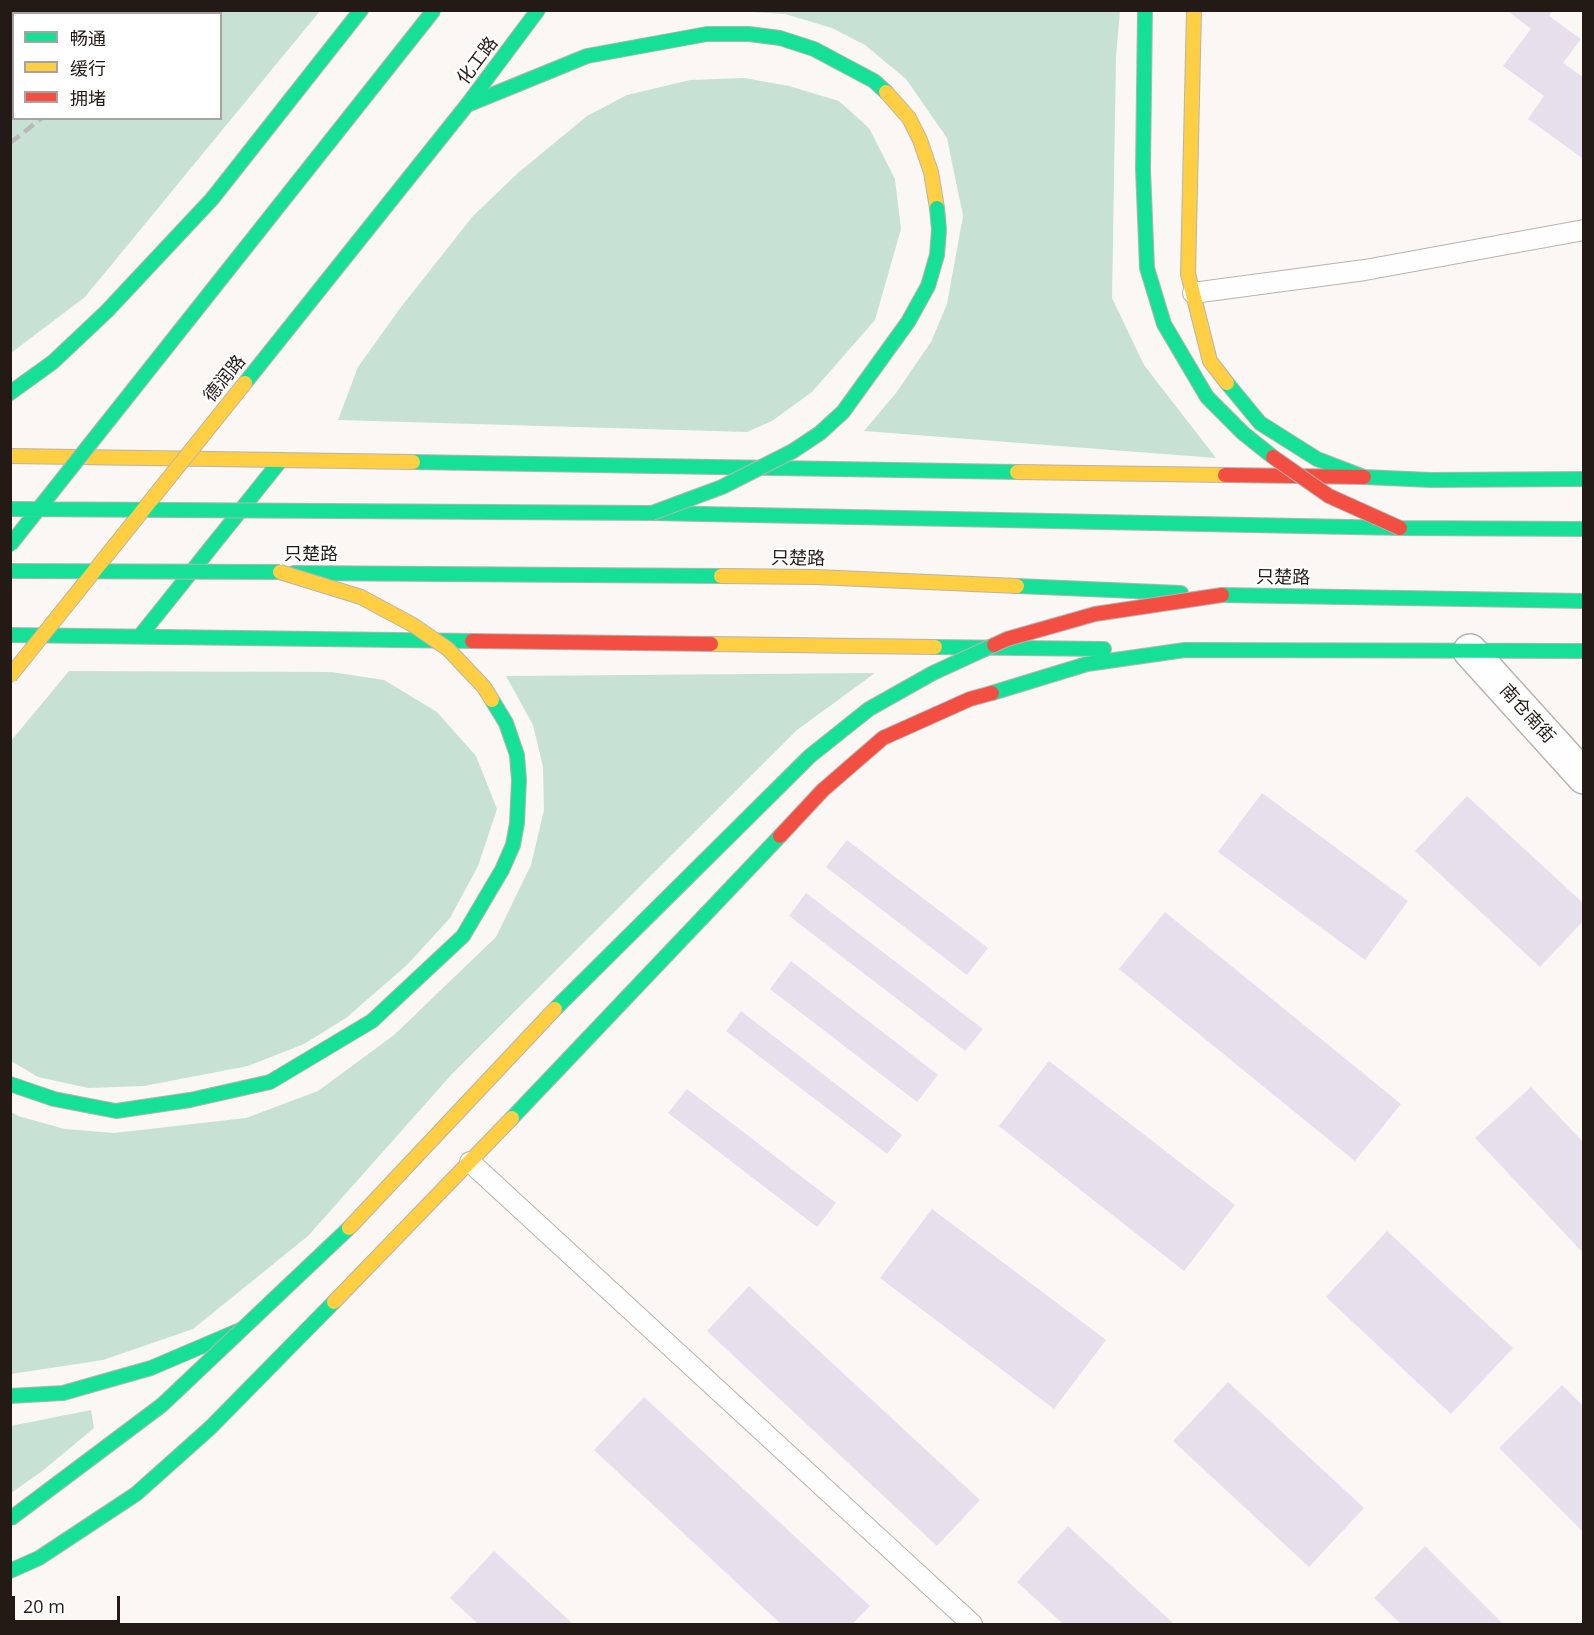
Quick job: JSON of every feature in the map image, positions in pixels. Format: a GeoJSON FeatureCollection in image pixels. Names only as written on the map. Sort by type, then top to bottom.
{"type":"FeatureCollection","features":[{"type":"Feature","properties":{"kind":"main road"},"geometry":{"type":"LineString","coordinates":[[10,393],[53,362],[107,311],[212,200],[362,10]]}},
{"type":"Feature","properties":{"kind":"main road"},"geometry":{"type":"LineString","coordinates":[[10,545],[434,10]]}},
{"type":"Feature","properties":{"kind":"main road","name":"化工路"},"geometry":{"type":"LineString","coordinates":[[467,105],[538,10]]}},
{"type":"Feature","properties":{"kind":"main road"},"geometry":{"type":"LineString","coordinates":[[1145,10],[1143,168],[1147,268],[1164,324],[1207,397],[1243,433],[1279,462],[1329,496],[1400,528]]}},
{"type":"Feature","properties":{"kind":"main road"},"geometry":{"type":"LineString","coordinates":[[1194,10],[1188,274],[1210,361],[1260,423],[1317,459],[1364,477]]}},
{"type":"Feature","properties":{"kind":"main road"},"geometry":{"type":"LineString","coordinates":[[467,105],[587,56],[707,34],[749,34],[780,38],[814,49],[874,81],[894,99],[909,118],[920,140],[932,172],[939,230],[937,255],[928,286],[908,322],[881,361],[843,412],[820,433],[794,451],[722,487],[652,513]]}},
{"type":"Feature","properties":{"kind":"main road","name":"德润路"},"geometry":{"type":"LineString","coordinates":[[10,676],[467,105]]}},
{"type":"Feature","properties":{"kind":"main road"},"geometry":{"type":"LineString","coordinates":[[10,456],[1364,477],[1431,480],[1584,479]]}},
{"type":"Feature","properties":{"kind":"main road"},"geometry":{"type":"LineString","coordinates":[[140,636],[281,460]]}},
{"type":"Feature","properties":{"kind":"main road"},"geometry":{"type":"LineString","coordinates":[[10,509],[652,513],[1400,528],[1584,529]]}},
{"type":"Feature","properties":{"kind":"main road","name":"只楚路"},"geometry":{"type":"LineString","coordinates":[[10,571],[816,577],[1222,595],[1584,601]]}},
{"type":"Feature","properties":{"kind":"main road"},"geometry":{"type":"LineString","coordinates":[[10,1084],[54,1099],[116,1111],[190,1100],[270,1082],[372,1021],[463,936],[502,870],[513,845],[517,823],[519,780],[517,755],[506,723],[484,687],[448,649],[413,625],[361,597],[280,572]]}},
{"type":"Feature","properties":{"kind":"main road"},"geometry":{"type":"LineString","coordinates":[[10,1519],[162,1405],[243,1329],[336,1240],[578,985],[810,756],[869,709],[933,673],[1007,639],[1095,614],[1222,595]]}},
{"type":"Feature","properties":{"kind":"main road"},"geometry":{"type":"LineString","coordinates":[[10,635],[1185,650],[1584,651]]}},
{"type":"Feature","properties":{"kind":"main road"},"geometry":{"type":"LineString","coordinates":[[10,1571],[39,1558],[136,1494],[202,1436],[470,1162],[823,790],[883,738],[970,699],[1087,664],[1185,650]]}},
{"type":"Feature","properties":{"kind":"main road"},"geometry":{"type":"LineString","coordinates":[[10,1396],[63,1392],[151,1368],[243,1329]]}},
{"type":"Feature","properties":{"kind":"street","name":"南仓南街"},"geometry":{"type":"LineString","coordinates":[[1470,651],[1584,777]]}},
{"type":"Feature","properties":{"kind":"lane"},"geometry":{"type":"LineString","coordinates":[[1193,293],[1365,270],[1584,230]]}},
{"type":"Feature","properties":{"kind":"lane"},"geometry":{"type":"LineString","coordinates":[[470,1162],[972,1624]]}},
{"type":"Feature","properties":{"kind":"green space"},"geometry":{"type":"Polygon","coordinates":[[[100,10],[320,11],[85,297],[11,353],[10,103],[12,100],[12,120],[222,120],[222,12],[97,12],[100,10]]]}},
{"type":"Feature","properties":{"kind":"green space"},"geometry":{"type":"Polygon","coordinates":[[[737,11],[1120,11],[1116,57],[1112,298],[1144,365],[1216,458],[864,431],[896,393],[931,342],[947,304],[963,216],[947,138],[906,79],[865,45],[832,28],[785,14],[737,11]]]}},
{"type":"Feature","properties":{"kind":"green space"},"geometry":{"type":"Polygon","coordinates":[[[744,78],[789,86],[839,101],[869,128],[895,179],[901,229],[875,320],[812,392],[772,421],[747,432],[338,420],[358,367],[401,307],[473,216],[519,172],[587,116],[627,95],[690,80],[744,78]]]}},
{"type":"Feature","properties":{"kind":"green space"},"geometry":{"type":"Polygon","coordinates":[[[69,671],[331,672],[384,680],[437,712],[476,756],[497,809],[478,866],[450,918],[407,965],[346,1018],[304,1044],[248,1066],[144,1086],[88,1088],[38,1077],[11,1061],[11,741],[69,671]]]}},
{"type":"Feature","properties":{"kind":"green space"},"geometry":{"type":"Polygon","coordinates":[[[875,673],[797,730],[452,1074],[308,1236],[193,1329],[103,1360],[11,1374],[11,1112],[65,1129],[114,1133],[246,1118],[318,1091],[394,1035],[496,937],[531,865],[544,810],[543,767],[533,725],[506,676],[875,673]]]}},
{"type":"Feature","properties":{"kind":"green space"},"geometry":{"type":"Polygon","coordinates":[[[91,1410],[94,1428],[41,1472],[11,1493],[11,1426],[91,1410]]]}},
{"type":"Feature","properties":{"kind":"building"},"geometry":{"type":"Polygon","coordinates":[[[1506,10],[1553,10],[1549,16],[1581,39],[1563,63],[1584,78],[1584,155],[1582,158],[1528,119],[1544,96],[1503,66],[1531,29],[1506,10]]]}},
{"type":"Feature","properties":{"kind":"building"},"geometry":{"type":"Polygon","coordinates":[[[1262,793],[1408,901],[1365,960],[1218,852],[1262,793]]]}},
{"type":"Feature","properties":{"kind":"building"},"geometry":{"type":"Polygon","coordinates":[[[1467,796],[1584,904],[1584,920],[1540,967],[1415,851],[1467,796]]]}},
{"type":"Feature","properties":{"kind":"building"},"geometry":{"type":"Polygon","coordinates":[[[847,840],[988,948],[967,975],[826,867],[847,840]]]}},
{"type":"Feature","properties":{"kind":"building"},"geometry":{"type":"Polygon","coordinates":[[[806,893],[983,1029],[965,1051],[789,916],[806,893]]]}},
{"type":"Feature","properties":{"kind":"building"},"geometry":{"type":"Polygon","coordinates":[[[1165,912],[1401,1104],[1355,1161],[1119,969],[1165,912]]]}},
{"type":"Feature","properties":{"kind":"building"},"geometry":{"type":"Polygon","coordinates":[[[791,961],[938,1075],[917,1102],[770,989],[791,961]]]}},
{"type":"Feature","properties":{"kind":"building"},"geometry":{"type":"Polygon","coordinates":[[[741,1011],[902,1135],[887,1154],[726,1031],[741,1011]]]}},
{"type":"Feature","properties":{"kind":"building"},"geometry":{"type":"Polygon","coordinates":[[[1049,1061],[1235,1205],[1184,1271],[999,1126],[1049,1061]]]}},
{"type":"Feature","properties":{"kind":"building"},"geometry":{"type":"Polygon","coordinates":[[[1531,1087],[1584,1143],[1584,1254],[1475,1138],[1531,1087]]]}},
{"type":"Feature","properties":{"kind":"building"},"geometry":{"type":"Polygon","coordinates":[[[687,1089],[836,1203],[817,1227],[668,1113],[687,1089]]]}},
{"type":"Feature","properties":{"kind":"building"},"geometry":{"type":"Polygon","coordinates":[[[932,1209],[1106,1340],[1054,1409],[880,1278],[932,1209]]]}},
{"type":"Feature","properties":{"kind":"building"},"geometry":{"type":"Polygon","coordinates":[[[1387,1231],[1513,1348],[1451,1414],[1326,1297],[1387,1231]]]}},
{"type":"Feature","properties":{"kind":"building"},"geometry":{"type":"Polygon","coordinates":[[[749,1286],[980,1500],[937,1546],[707,1331],[749,1286]]]}},
{"type":"Feature","properties":{"kind":"building"},"geometry":{"type":"Polygon","coordinates":[[[1228,1382],[1364,1508],[1309,1567],[1173,1441],[1228,1382]]]}},
{"type":"Feature","properties":{"kind":"building"},"geometry":{"type":"Polygon","coordinates":[[[1562,1385],[1584,1407],[1584,1533],[1499,1448],[1562,1385]]]}},
{"type":"Feature","properties":{"kind":"building"},"geometry":{"type":"Polygon","coordinates":[[[644,1397],[870,1606],[852,1624],[781,1624],[594,1450],[644,1397]]]}},
{"type":"Feature","properties":{"kind":"building"},"geometry":{"type":"Polygon","coordinates":[[[1068,1526],[1174,1624],[1063,1624],[1017,1582],[1068,1526]]]}},
{"type":"Feature","properties":{"kind":"building"},"geometry":{"type":"Polygon","coordinates":[[[1425,1546],[1503,1624],[1401,1624],[1374,1598],[1425,1546]]]}},
{"type":"Feature","properties":{"kind":"building"},"geometry":{"type":"Polygon","coordinates":[[[494,1551],[573,1624],[478,1624],[450,1598],[494,1551]]]}},
{"type":"Feature","properties":{"kind":"railway"},"geometry":{"type":"LineString","coordinates":[[10,143],[39,120]]}},
{"type":"Feature","properties":{"kind":"traffic: fast"},"geometry":{"type":"LineString","coordinates":[[10,393],[53,362],[107,311],[212,199],[361,10]]}},
{"type":"Feature","properties":{"kind":"traffic: fast"},"geometry":{"type":"LineString","coordinates":[[10,545],[434,10]]}},
{"type":"Feature","properties":{"kind":"traffic: fast"},"geometry":{"type":"LineString","coordinates":[[467,105],[538,10]]}},
{"type":"Feature","properties":{"kind":"traffic: fast"},"geometry":{"type":"LineString","coordinates":[[1145,10],[1143,169],[1147,268],[1164,324],[1207,397],[1243,433],[1273,457]]}},
{"type":"Feature","properties":{"kind":"traffic: fast"},"geometry":{"type":"LineString","coordinates":[[467,105],[587,56],[707,34],[749,34],[780,38],[814,49],[874,81],[886,92]]}},
{"type":"Feature","properties":{"kind":"traffic: fast"},"geometry":{"type":"LineString","coordinates":[[245,383],[467,105]]}},
{"type":"Feature","properties":{"kind":"traffic: fast"},"geometry":{"type":"LineString","coordinates":[[652,513],[722,487],[793,451],[820,433],[843,412],[908,322],[928,286],[937,255],[939,230],[937,208]]}},
{"type":"Feature","properties":{"kind":"traffic: fast"},"geometry":{"type":"LineString","coordinates":[[1227,383],[1260,423],[1317,459],[1364,477],[1431,480],[1584,479]]}},
{"type":"Feature","properties":{"kind":"traffic: fast"},"geometry":{"type":"LineString","coordinates":[[140,636],[281,460]]}},
{"type":"Feature","properties":{"kind":"traffic: fast"},"geometry":{"type":"LineString","coordinates":[[413,462],[1017,472]]}},
{"type":"Feature","properties":{"kind":"traffic: fast"},"geometry":{"type":"LineString","coordinates":[[10,509],[652,513]]}},
{"type":"Feature","properties":{"kind":"traffic: fast"},"geometry":{"type":"LineString","coordinates":[[652,513],[1400,528]]}},
{"type":"Feature","properties":{"kind":"traffic: fast"},"geometry":{"type":"LineString","coordinates":[[1400,528],[1584,529]]}},
{"type":"Feature","properties":{"kind":"traffic: fast"},"geometry":{"type":"LineString","coordinates":[[10,571],[280,572]]}},
{"type":"Feature","properties":{"kind":"traffic: fast"},"geometry":{"type":"LineString","coordinates":[[294,573],[721,576]]}},
{"type":"Feature","properties":{"kind":"traffic: fast"},"geometry":{"type":"LineString","coordinates":[[1017,586],[1181,593]]}},
{"type":"Feature","properties":{"kind":"traffic: fast"},"geometry":{"type":"LineString","coordinates":[[1222,595],[1584,601]]}},
{"type":"Feature","properties":{"kind":"traffic: fast"},"geometry":{"type":"LineString","coordinates":[[10,635],[472,641]]}},
{"type":"Feature","properties":{"kind":"traffic: fast"},"geometry":{"type":"LineString","coordinates":[[555,1009],[810,756],[869,709],[933,673],[994,645]]}},
{"type":"Feature","properties":{"kind":"traffic: fast"},"geometry":{"type":"LineString","coordinates":[[935,647],[1104,649]]}},
{"type":"Feature","properties":{"kind":"traffic: fast"},"geometry":{"type":"LineString","coordinates":[[992,693],[1087,664],[1185,650],[1584,651]]}},
{"type":"Feature","properties":{"kind":"traffic: fast"},"geometry":{"type":"LineString","coordinates":[[372,1021],[463,936],[502,870],[513,845],[517,823],[519,780],[517,755],[506,723],[492,700]]}},
{"type":"Feature","properties":{"kind":"traffic: fast"},"geometry":{"type":"LineString","coordinates":[[512,1118],[780,836]]}},
{"type":"Feature","properties":{"kind":"traffic: fast"},"geometry":{"type":"LineString","coordinates":[[10,1084],[54,1099],[116,1111],[190,1100],[270,1082],[372,1021]]}},
{"type":"Feature","properties":{"kind":"traffic: fast"},"geometry":{"type":"LineString","coordinates":[[10,1519],[162,1405],[349,1228]]}},
{"type":"Feature","properties":{"kind":"traffic: fast"},"geometry":{"type":"LineString","coordinates":[[10,1571],[39,1558],[136,1494],[210,1428],[334,1302]]}},
{"type":"Feature","properties":{"kind":"traffic: fast"},"geometry":{"type":"LineString","coordinates":[[10,1396],[63,1393],[151,1368],[240,1330]]}},
{"type":"Feature","properties":{"kind":"traffic: slow"},"geometry":{"type":"LineString","coordinates":[[1194,10],[1188,274],[1210,361],[1227,383]]}},
{"type":"Feature","properties":{"kind":"traffic: slow"},"geometry":{"type":"LineString","coordinates":[[886,92],[909,118],[920,140],[931,172],[937,208]]}},
{"type":"Feature","properties":{"kind":"traffic: slow"},"geometry":{"type":"LineString","coordinates":[[10,676],[245,383]]}},
{"type":"Feature","properties":{"kind":"traffic: slow"},"geometry":{"type":"LineString","coordinates":[[10,456],[413,462]]}},
{"type":"Feature","properties":{"kind":"traffic: slow"},"geometry":{"type":"LineString","coordinates":[[1017,472],[1225,475]]}},
{"type":"Feature","properties":{"kind":"traffic: slow"},"geometry":{"type":"LineString","coordinates":[[280,572],[361,597],[413,625],[448,649],[484,687],[492,700]]}},
{"type":"Feature","properties":{"kind":"traffic: slow"},"geometry":{"type":"LineString","coordinates":[[721,576],[816,577],[1017,586]]}},
{"type":"Feature","properties":{"kind":"traffic: slow"},"geometry":{"type":"LineString","coordinates":[[711,644],[935,647]]}},
{"type":"Feature","properties":{"kind":"traffic: slow"},"geometry":{"type":"LineString","coordinates":[[349,1228],[555,1009]]}},
{"type":"Feature","properties":{"kind":"traffic: slow"},"geometry":{"type":"LineString","coordinates":[[334,1302],[512,1118]]}},
{"type":"Feature","properties":{"kind":"traffic: jam"},"geometry":{"type":"LineString","coordinates":[[1273,457],[1329,496],[1400,528]]}},
{"type":"Feature","properties":{"kind":"traffic: jam"},"geometry":{"type":"LineString","coordinates":[[1225,475],[1364,477]]}},
{"type":"Feature","properties":{"kind":"traffic: jam"},"geometry":{"type":"LineString","coordinates":[[994,645],[1007,639],[1095,614],[1222,595]]}},
{"type":"Feature","properties":{"kind":"traffic: jam"},"geometry":{"type":"LineString","coordinates":[[472,641],[711,644]]}},
{"type":"Feature","properties":{"kind":"traffic: jam"},"geometry":{"type":"LineString","coordinates":[[780,836],[823,790],[883,738],[970,699],[992,693]]}}]}
